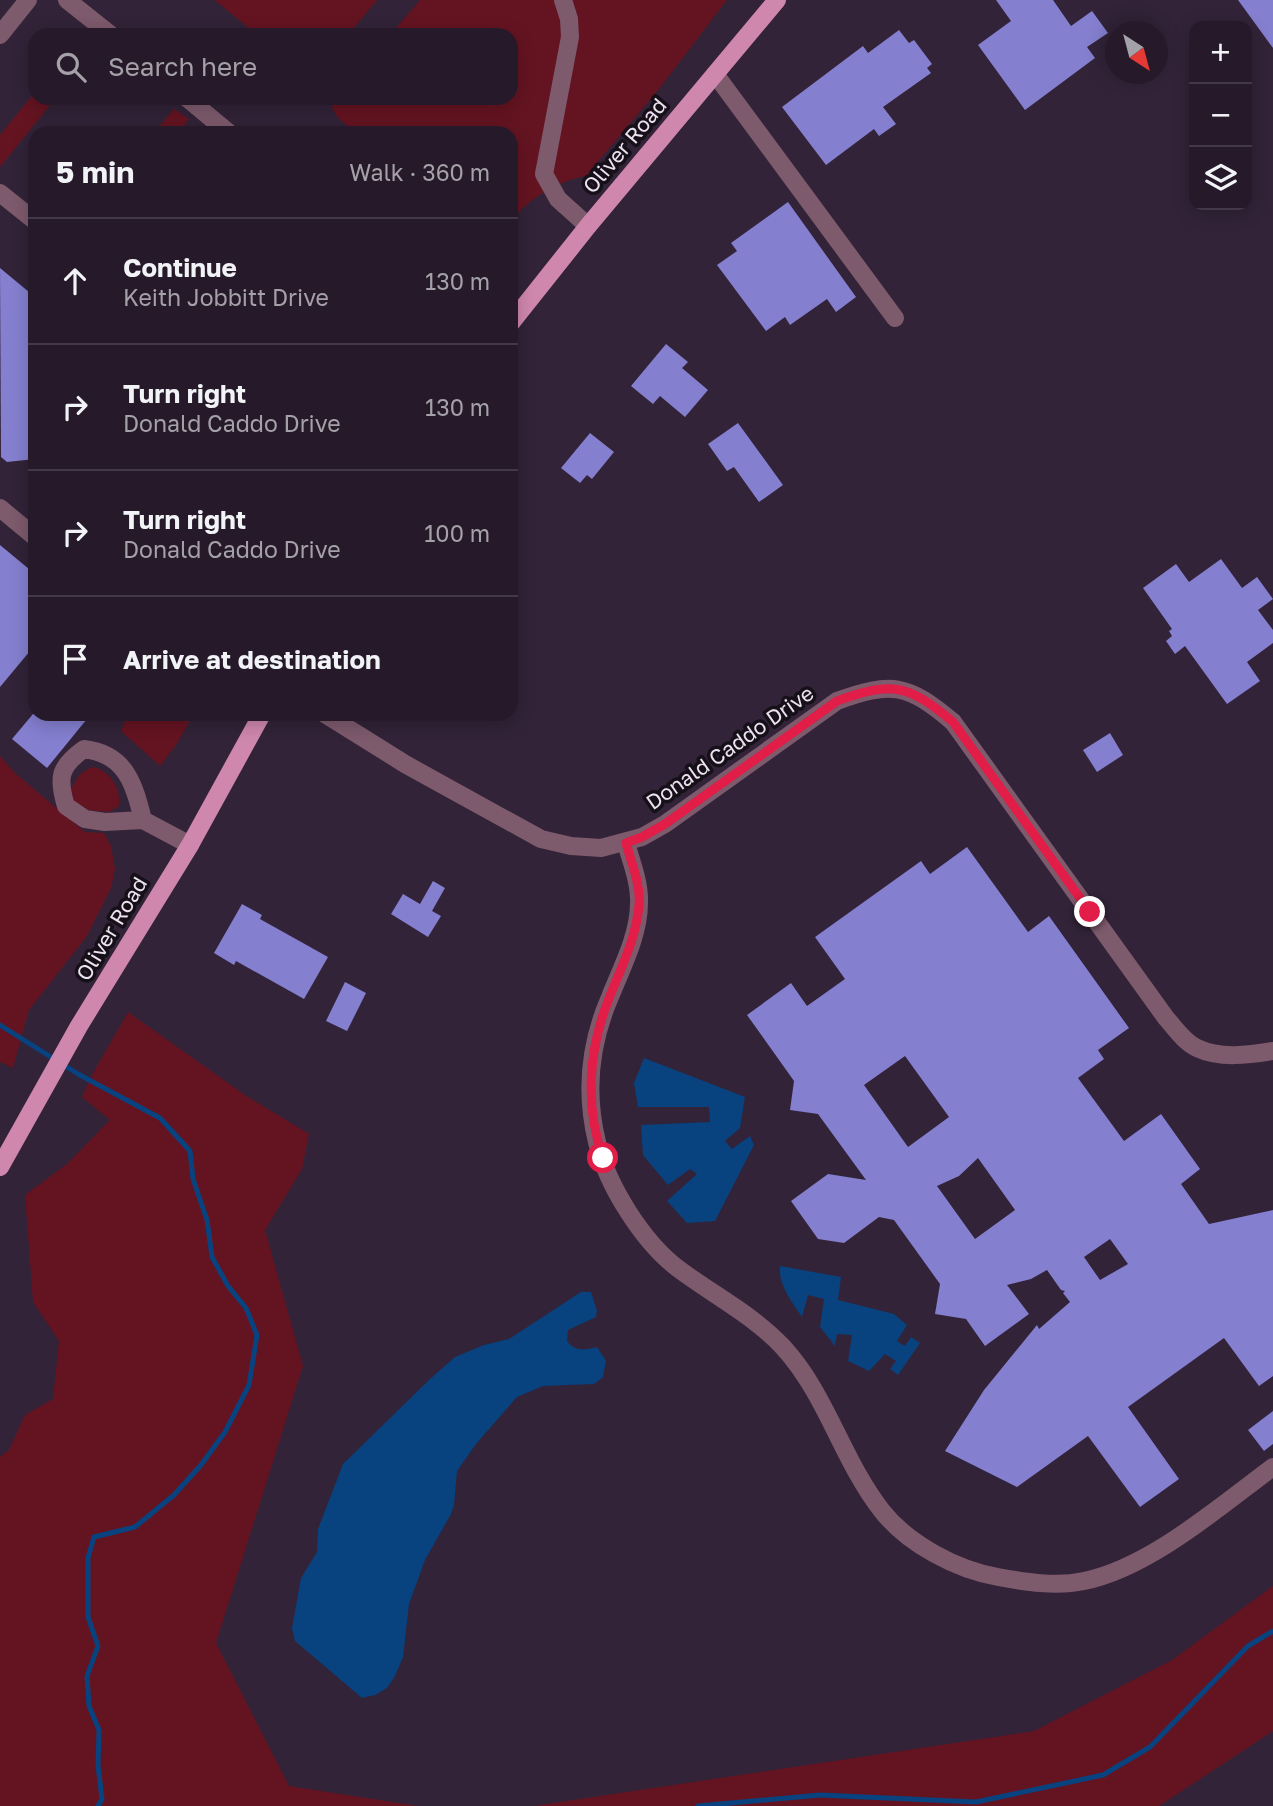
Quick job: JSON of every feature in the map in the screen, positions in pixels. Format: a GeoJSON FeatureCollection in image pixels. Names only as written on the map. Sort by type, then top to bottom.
{"type":"FeatureCollection","features":[{"type":"Feature","properties":{"kind":"main road","name":"Oliver Road"},"geometry":{"type":"LineString","coordinates":[[518,314],[776,0]]}},
{"type":"Feature","properties":{"kind":"main road","name":"Oliver Road"},"geometry":{"type":"LineString","coordinates":[[0,1167],[79,1026],[190,845],[258,721]]}},
{"type":"Feature","properties":{"kind":"street"},"geometry":{"type":"LineString","coordinates":[[0,35],[28,0]]}},
{"type":"Feature","properties":{"kind":"street"},"geometry":{"type":"LineString","coordinates":[[67,0],[102,28]]}},
{"type":"Feature","properties":{"kind":"street"},"geometry":{"type":"LineString","coordinates":[[563,0],[569,19],[570,37],[544,174],[558,199],[588,226]]}},
{"type":"Feature","properties":{"kind":"street"},"geometry":{"type":"LineString","coordinates":[[715,74],[895,318]]}},
{"type":"Feature","properties":{"kind":"street"},"geometry":{"type":"LineString","coordinates":[[195,105],[221,126]]}},
{"type":"Feature","properties":{"kind":"street"},"geometry":{"type":"LineString","coordinates":[[0,193],[28,215]]}},
{"type":"Feature","properties":{"kind":"street"},"geometry":{"type":"LineString","coordinates":[[0,508],[28,531]]}},
{"type":"Feature","properties":{"kind":"street","name":"Donald Caddo Drive"},"geometry":{"type":"LineString","coordinates":[[336,721],[405,764],[541,839],[571,846],[601,848],[626,843],[665,824],[837,701],[864,691],[882,688],[907,691],[928,700],[953,722],[1184,1040],[1198,1049],[1217,1054],[1249,1055],[1273,1051]]}},
{"type":"Feature","properties":{"kind":"street"},"geometry":{"type":"LineString","coordinates":[[143,820],[127,774],[116,760],[99,751],[84,749],[69,760],[61,774],[66,806],[85,819],[105,822],[143,820],[190,845]]}},
{"type":"Feature","properties":{"kind":"street"},"geometry":{"type":"LineString","coordinates":[[626,843],[639,902],[632,941],[601,1019],[592,1058],[590,1095],[597,1142],[610,1181],[654,1245],[670,1261],[755,1320],[783,1347],[808,1378],[861,1477],[883,1512],[895,1525],[958,1567],[983,1575],[1027,1583],[1082,1582],[1118,1572],[1154,1553],[1273,1468]]}},
{"type":"Feature","properties":{"kind":"shaded area"},"geometry":{"type":"Polygon","coordinates":[[[215,0],[377,0],[354,28],[249,28],[215,0]]]}},
{"type":"Feature","properties":{"kind":"shaded area"},"geometry":{"type":"Polygon","coordinates":[[[420,0],[727,0],[659,89],[586,176],[575,178],[545,192],[518,213],[518,126],[347,126],[340,120],[331,105],[518,105],[518,28],[396,28],[420,0]]]}},
{"type":"Feature","properties":{"kind":"shaded area"},"geometry":{"type":"Polygon","coordinates":[[[28,101],[28,105],[50,105],[33,126],[28,126],[28,132],[0,167],[0,135],[28,101]]]}},
{"type":"Feature","properties":{"kind":"shaded area"},"geometry":{"type":"Polygon","coordinates":[[[174,109],[189,119],[184,126],[160,126],[174,109]]]}},
{"type":"Feature","properties":{"kind":"shaded area"},"geometry":{"type":"Polygon","coordinates":[[[125,721],[190,721],[160,766],[121,731],[125,721]]]}},
{"type":"Feature","properties":{"kind":"shaded area"},"geometry":{"type":"Polygon","coordinates":[[[0,756],[15,773],[85,832],[104,833],[111,846],[115,869],[111,888],[87,936],[29,1010],[13,1068],[0,1062],[0,756]]]}},
{"type":"Feature","properties":{"kind":"shaded area"},"geometry":{"type":"Polygon","coordinates":[[[94,767],[110,777],[118,793],[119,806],[109,812],[89,810],[74,801],[71,789],[75,781],[83,772],[94,767]]]}},
{"type":"Feature","properties":{"kind":"shaded area"},"geometry":{"type":"Polygon","coordinates":[[[128,1012],[245,1095],[309,1134],[302,1169],[265,1230],[303,1366],[216,1643],[289,1786],[418,1806],[0,1806],[0,1457],[9,1450],[25,1415],[53,1399],[59,1341],[33,1302],[25,1195],[67,1164],[110,1120],[82,1097],[128,1012]]]}},
{"type":"Feature","properties":{"kind":"shaded area"},"geometry":{"type":"Polygon","coordinates":[[[1273,1586],[1273,1731],[1159,1806],[533,1806],[1034,1731],[1172,1660],[1273,1586]]]}},
{"type":"Feature","properties":{"kind":"water"},"geometry":{"type":"Polygon","coordinates":[[[644,1058],[745,1097],[740,1128],[725,1141],[732,1149],[750,1136],[754,1145],[715,1221],[687,1223],[667,1201],[697,1174],[690,1169],[668,1185],[643,1155],[641,1125],[710,1122],[709,1107],[638,1107],[634,1083],[644,1058]]]}},
{"type":"Feature","properties":{"kind":"water"},"geometry":{"type":"Polygon","coordinates":[[[780,1266],[841,1277],[838,1300],[894,1314],[907,1325],[897,1341],[905,1346],[911,1337],[920,1343],[898,1375],[890,1369],[896,1361],[885,1354],[869,1371],[848,1361],[852,1335],[837,1334],[835,1346],[820,1327],[824,1299],[808,1295],[802,1317],[783,1287],[780,1266]]]}},
{"type":"Feature","properties":{"kind":"water"},"geometry":{"type":"Polygon","coordinates":[[[581,1292],[591,1292],[597,1311],[596,1317],[568,1330],[567,1341],[580,1349],[597,1347],[606,1361],[603,1377],[594,1384],[543,1386],[517,1397],[476,1444],[457,1471],[451,1514],[425,1560],[409,1604],[403,1657],[395,1676],[387,1688],[362,1698],[295,1641],[292,1628],[301,1578],[317,1552],[318,1529],[343,1464],[455,1357],[484,1345],[509,1339],[581,1292]]]}},
{"type":"Feature","properties":{"kind":"building"},"geometry":{"type":"Polygon","coordinates":[[[996,0],[1053,0],[1071,26],[1092,11],[1105,29],[1105,35],[1087,47],[1095,58],[1025,110],[978,45],[1011,21],[996,0]]]}},
{"type":"Feature","properties":{"kind":"building"},"geometry":{"type":"Polygon","coordinates":[[[1238,0],[1273,0],[1273,48],[1238,0]]]}},
{"type":"Feature","properties":{"kind":"building"},"geometry":{"type":"Polygon","coordinates":[[[899,30],[909,43],[914,40],[932,64],[927,68],[931,73],[883,107],[896,124],[879,136],[874,129],[826,165],[782,107],[863,46],[868,53],[899,30]]]}},
{"type":"Feature","properties":{"kind":"building"},"geometry":{"type":"Polygon","coordinates":[[[788,202],[856,297],[836,312],[827,299],[790,325],[785,317],[766,331],[717,265],[737,251],[731,243],[788,202]]]}},
{"type":"Feature","properties":{"kind":"building"},"geometry":{"type":"Polygon","coordinates":[[[0,268],[28,291],[28,460],[7,462],[1,457],[0,268]]]}},
{"type":"Feature","properties":{"kind":"building"},"geometry":{"type":"Polygon","coordinates":[[[666,344],[688,362],[682,368],[708,390],[685,417],[660,396],[653,404],[631,386],[666,344]]]}},
{"type":"Feature","properties":{"kind":"building"},"geometry":{"type":"Polygon","coordinates":[[[738,423],[783,485],[759,502],[734,467],[727,471],[708,444],[738,423]]]}},
{"type":"Feature","properties":{"kind":"building"},"geometry":{"type":"Polygon","coordinates":[[[590,433],[614,452],[592,479],[587,475],[580,483],[561,468],[590,433]]]}},
{"type":"Feature","properties":{"kind":"building"},"geometry":{"type":"Polygon","coordinates":[[[0,545],[28,568],[28,653],[0,687],[0,545]]]}},
{"type":"Feature","properties":{"kind":"building"},"geometry":{"type":"Polygon","coordinates":[[[1221,559],[1242,588],[1257,577],[1273,599],[1258,610],[1273,630],[1273,643],[1247,662],[1260,681],[1227,704],[1185,646],[1175,654],[1166,641],[1172,636],[1169,631],[1172,629],[1143,588],[1176,564],[1189,582],[1221,559]]]}},
{"type":"Feature","properties":{"kind":"building"},"geometry":{"type":"Polygon","coordinates":[[[28,720],[85,721],[47,768],[12,739],[28,720]]]}},
{"type":"Feature","properties":{"kind":"building"},"geometry":{"type":"Polygon","coordinates":[[[1110,733],[1123,755],[1097,772],[1083,750],[1110,733]]]}},
{"type":"Feature","properties":{"kind":"building"},"geometry":{"type":"Polygon","coordinates":[[[967,847],[1028,932],[1049,916],[1129,1028],[1098,1050],[1104,1059],[1078,1078],[1124,1141],[1161,1114],[1200,1169],[1181,1184],[1209,1224],[1273,1210],[1273,1376],[1259,1386],[1224,1338],[1128,1407],[1179,1479],[1140,1507],[1088,1436],[1017,1487],[945,1451],[984,1390],[1037,1325],[1039,1329],[1070,1302],[1063,1293],[1065,1291],[1061,1290],[1047,1270],[1031,1279],[1007,1285],[1029,1314],[985,1346],[966,1319],[935,1314],[940,1284],[894,1220],[879,1217],[844,1243],[818,1239],[791,1201],[828,1174],[866,1180],[818,1114],[790,1110],[794,1081],[747,1015],[791,983],[807,1006],[845,979],[815,937],[921,861],[930,874],[967,847]],[[905,1056],[864,1085],[908,1147],[949,1117],[905,1056]],[[978,1158],[959,1176],[937,1186],[975,1239],[1015,1210],[978,1158]],[[1110,1239],[1084,1257],[1100,1280],[1128,1264],[1110,1239]]]}},
{"type":"Feature","properties":{"kind":"building"},"geometry":{"type":"Polygon","coordinates":[[[433,881],[445,888],[432,911],[441,916],[428,937],[391,914],[403,894],[420,904],[433,881]]]}},
{"type":"Feature","properties":{"kind":"building"},"geometry":{"type":"Polygon","coordinates":[[[242,904],[262,915],[260,919],[328,957],[304,999],[236,961],[234,965],[214,953],[242,904]]]}},
{"type":"Feature","properties":{"kind":"building"},"geometry":{"type":"Polygon","coordinates":[[[345,982],[366,993],[347,1031],[326,1021],[345,982]]]}},
{"type":"Feature","properties":{"kind":"building"},"geometry":{"type":"Polygon","coordinates":[[[1273,1411],[1273,1444],[1264,1451],[1248,1430],[1273,1411]]]}},
{"type":"Feature","properties":{"kind":"waterway"},"geometry":{"type":"LineString","coordinates":[[0,1025],[78,1074],[160,1118],[190,1151],[193,1179],[207,1220],[212,1257],[228,1286],[246,1308],[257,1335],[249,1385],[225,1432],[201,1465],[174,1495],[135,1527],[94,1537],[88,1558],[88,1617],[98,1646],[87,1676],[89,1706],[99,1730],[98,1766],[102,1799],[98,1806]]}},
{"type":"Feature","properties":{"kind":"waterway"},"geometry":{"type":"LineString","coordinates":[[698,1806],[820,1795],[976,1802],[1103,1775],[1150,1747],[1248,1646],[1273,1631]]}},
{"type":"Feature","properties":{"kind":"route"},"geometry":{"type":"LineString","coordinates":[[603,1158],[597,1142],[590,1095],[592,1058],[601,1019],[632,941],[639,902],[626,843],[665,824],[837,701],[864,691],[882,688],[907,691],[928,700],[953,722],[1090,912]]}}]}
